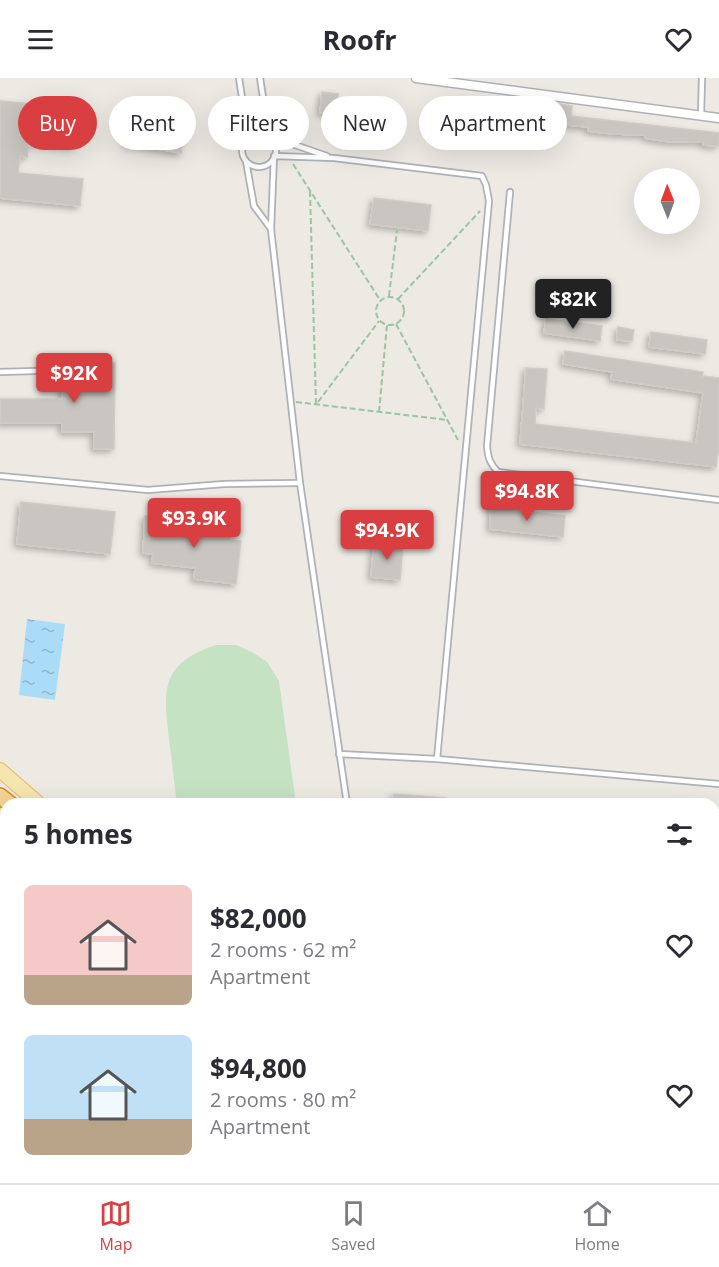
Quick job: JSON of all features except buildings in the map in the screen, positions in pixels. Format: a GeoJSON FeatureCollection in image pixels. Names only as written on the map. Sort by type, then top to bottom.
{"type":"FeatureCollection","features":[{"type":"Feature","properties":{"kind":"main road"},"geometry":{"type":"LineString","coordinates":[[0,770],[32,798]]}},
{"type":"Feature","properties":{"kind":"street"},"geometry":{"type":"LineString","coordinates":[[416,78],[719,118]]}},
{"type":"Feature","properties":{"kind":"lane"},"geometry":{"type":"LineString","coordinates":[[239,78],[242,96]]}},
{"type":"Feature","properties":{"kind":"lane"},"geometry":{"type":"LineString","coordinates":[[260,78],[263,96]]}},
{"type":"Feature","properties":{"kind":"lane"},"geometry":{"type":"LineString","coordinates":[[701,115],[702,78]]}},
{"type":"Feature","properties":{"kind":"lane"},"geometry":{"type":"LineString","coordinates":[[242,150],[254,206],[271,229]]}},
{"type":"Feature","properties":{"kind":"lane"},"geometry":{"type":"LineString","coordinates":[[275,150],[271,229],[300,483],[346,798]]}},
{"type":"Feature","properties":{"kind":"lane"},"geometry":{"type":"LineString","coordinates":[[309,150],[334,158]]}},
{"type":"Feature","properties":{"kind":"lane"},"geometry":{"type":"LineString","coordinates":[[246,161],[261,166],[271,161],[274,156]]}},
{"type":"Feature","properties":{"kind":"lane"},"geometry":{"type":"LineString","coordinates":[[274,156],[334,158],[482,176],[486,185],[489,201],[437,759]]}},
{"type":"Feature","properties":{"kind":"lane"},"geometry":{"type":"LineString","coordinates":[[510,192],[487,446],[491,465],[498,472],[719,500]]}},
{"type":"Feature","properties":{"kind":"lane"},"geometry":{"type":"LineString","coordinates":[[0,372],[35,371]]}},
{"type":"Feature","properties":{"kind":"lane"},"geometry":{"type":"LineString","coordinates":[[0,476],[148,490],[224,484],[300,483]]}},
{"type":"Feature","properties":{"kind":"lane"},"geometry":{"type":"LineString","coordinates":[[339,754],[437,759],[719,784]]}},
{"type":"Feature","properties":{"kind":"path"},"geometry":{"type":"LineString","coordinates":[[288,157],[380,300]]}},
{"type":"Feature","properties":{"kind":"path"},"geometry":{"type":"LineString","coordinates":[[310,191],[316,404]]}},
{"type":"Feature","properties":{"kind":"path"},"geometry":{"type":"LineString","coordinates":[[398,299],[489,201]]}},
{"type":"Feature","properties":{"kind":"path"},"geometry":{"type":"LineString","coordinates":[[389,296],[397,230]]}},
{"type":"Feature","properties":{"kind":"path"},"geometry":{"type":"LineString","coordinates":[[389,296],[402,303],[404,312],[403,317],[396,324],[387,325],[379,321],[375,313],[380,300],[389,296]]}},
{"type":"Feature","properties":{"kind":"path"},"geometry":{"type":"LineString","coordinates":[[316,404],[379,321]]}},
{"type":"Feature","properties":{"kind":"path"},"geometry":{"type":"LineString","coordinates":[[396,324],[466,454]]}},
{"type":"Feature","properties":{"kind":"path"},"geometry":{"type":"LineString","coordinates":[[379,412],[387,325]]}},
{"type":"Feature","properties":{"kind":"path"},"geometry":{"type":"LineString","coordinates":[[290,401],[448,420]]}},
{"type":"Feature","properties":{"kind":"green space"},"geometry":{"type":"Polygon","coordinates":[[[216,645],[236,645],[267,662],[279,681],[295,798],[176,798],[166,706],[167,692],[175,669],[198,652],[216,645]]]}},
{"type":"Feature","properties":{"kind":"water"},"geometry":{"type":"Polygon","coordinates":[[[27,619],[65,624],[55,700],[19,695],[27,619]]]}}]}
